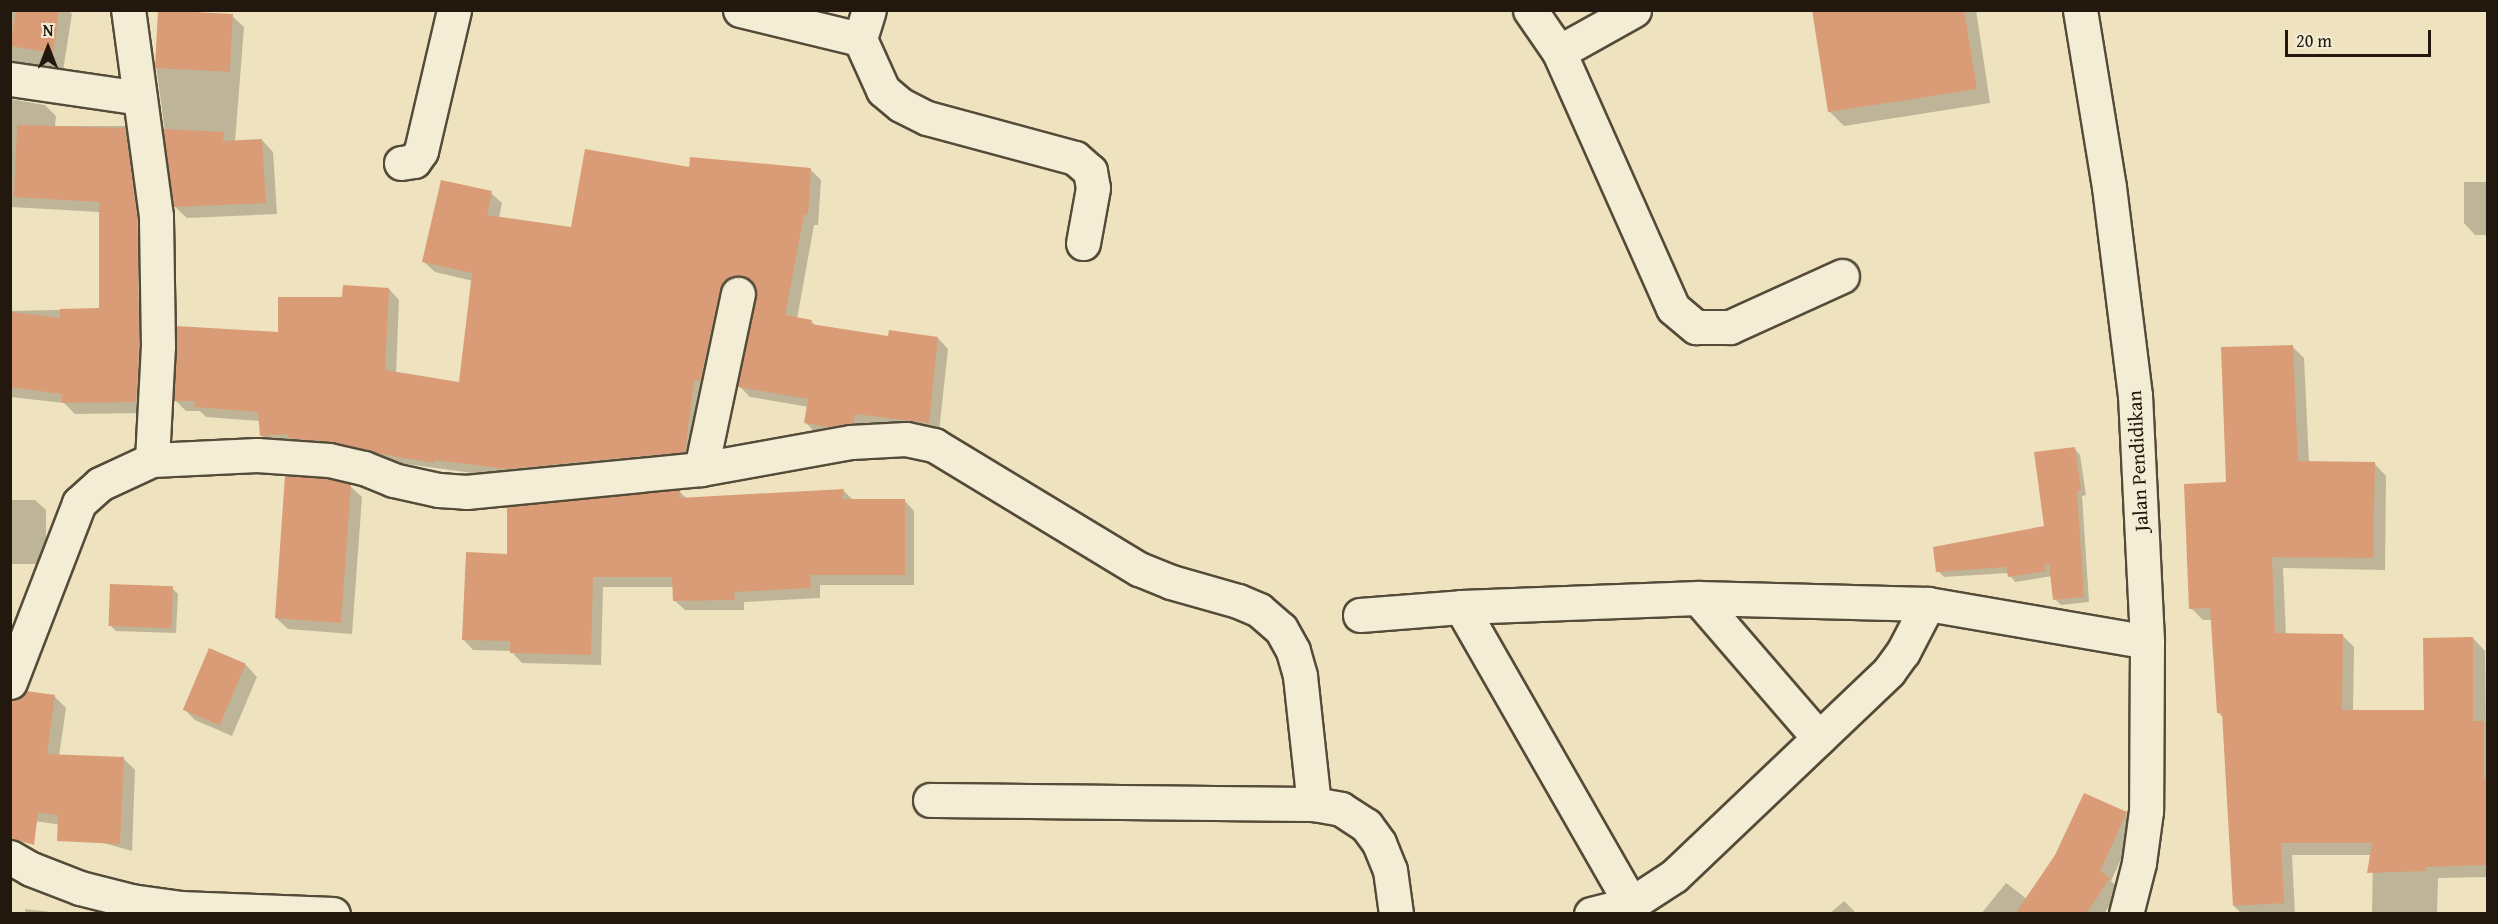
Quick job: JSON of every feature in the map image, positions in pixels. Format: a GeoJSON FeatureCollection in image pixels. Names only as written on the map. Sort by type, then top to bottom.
{"type":"FeatureCollection","features":[{"type":"Feature","properties":{"kind":"street"},"geometry":{"type":"LineString","coordinates":[[128,10],[156,216],[158,346],[153,459]]}},
{"type":"Feature","properties":{"kind":"street"},"geometry":{"type":"LineString","coordinates":[[400,163],[414,161],[421,151],[454,10]]}},
{"type":"Feature","properties":{"kind":"street"},"geometry":{"type":"LineString","coordinates":[[741,10],[864,25],[873,72],[883,90],[901,105],[927,118],[1075,158],[1090,171],[1093,188],[1083,243]]}},
{"type":"Feature","properties":{"kind":"street"},"geometry":{"type":"LineString","coordinates":[[1530,10],[1559,52],[1673,308],[1696,327],[1730,327],[1842,276]]}},
{"type":"Feature","properties":{"kind":"street"},"geometry":{"type":"LineString","coordinates":[[1559,52],[1634,10]]}},
{"type":"Feature","properties":{"kind":"street","name":"Jalan Pendidikan"},"geometry":{"type":"LineString","coordinates":[[2080,10],[2109,187],[2133,384],[2147,642],[2146,811],[2139,863],[2126,914]]}},
{"type":"Feature","properties":{"kind":"street"},"geometry":{"type":"LineString","coordinates":[[10,78],[140,98]]}},
{"type":"Feature","properties":{"kind":"street"},"geometry":{"type":"LineString","coordinates":[[701,469],[738,294]]}},
{"type":"Feature","properties":{"kind":"street"},"geometry":{"type":"LineString","coordinates":[[10,682],[80,503],[100,484],[153,459],[257,455],[329,459],[364,468],[393,480],[439,490],[466,492],[701,469],[851,442],[906,440],[934,445],[1139,569],[1171,582],[1238,601],[1259,610],[1281,629],[1293,651],[1300,676],[1314,804]]}},
{"type":"Feature","properties":{"kind":"street"},"geometry":{"type":"LineString","coordinates":[[1360,615],[1461,607],[1698,598],[1928,604],[2147,642]]}},
{"type":"Feature","properties":{"kind":"street"},"geometry":{"type":"LineString","coordinates":[[1698,598],[1819,738]]}},
{"type":"Feature","properties":{"kind":"street"},"geometry":{"type":"LineString","coordinates":[[1592,914],[1631,904],[1674,876],[1889,671],[1904,652],[1928,604]]}},
{"type":"Feature","properties":{"kind":"street"},"geometry":{"type":"LineString","coordinates":[[1461,607],[1631,904]]}},
{"type":"Feature","properties":{"kind":"street"},"geometry":{"type":"LineString","coordinates":[[930,800],[1314,804],[1341,809],[1366,825],[1379,843],[1390,870],[1396,914]]}},
{"type":"Feature","properties":{"kind":"street"},"geometry":{"type":"LineString","coordinates":[[10,857],[31,869],[80,888],[131,901],[180,908],[333,914]]}},
{"type":"Feature","properties":{"kind":"building"},"geometry":{"type":"Polygon","coordinates":[[[16,10],[59,10],[53,53],[10,46],[16,10]]]}},
{"type":"Feature","properties":{"kind":"building"},"geometry":{"type":"Polygon","coordinates":[[[158,10],[233,14],[230,72],[155,68],[158,10]]]}},
{"type":"Feature","properties":{"kind":"building"},"geometry":{"type":"Polygon","coordinates":[[[1812,10],[1964,10],[1977,89],[1828,112],[1812,10]]]}},
{"type":"Feature","properties":{"kind":"building"},"geometry":{"type":"Polygon","coordinates":[[[17,125],[125,128],[137,217],[139,346],[136,402],[62,403],[62,394],[10,387],[10,312],[60,318],[60,309],[99,308],[99,202],[14,197],[17,125]]]}},
{"type":"Feature","properties":{"kind":"building"},"geometry":{"type":"Polygon","coordinates":[[[163,129],[224,132],[223,141],[262,139],[266,203],[174,207],[163,129]]]}},
{"type":"Feature","properties":{"kind":"building"},"geometry":{"type":"Polygon","coordinates":[[[585,149],[689,167],[690,157],[811,168],[808,215],[804,215],[785,315],[812,320],[811,324],[888,336],[889,330],[938,337],[929,423],[855,414],[854,423],[828,427],[804,423],[808,399],[738,387],[756,297],[756,288],[751,280],[741,276],[732,276],[724,281],[720,290],[700,381],[694,380],[685,452],[506,469],[435,460],[434,463],[380,454],[333,442],[287,438],[288,434],[260,436],[258,412],[194,407],[195,401],[174,401],[176,326],[278,332],[278,297],[342,297],[343,285],[389,288],[385,370],[459,382],[472,273],[422,262],[441,180],[492,191],[487,215],[571,227],[585,149]]]}},
{"type":"Feature","properties":{"kind":"building"},"geometry":{"type":"Polygon","coordinates":[[[2293,345],[2298,461],[2375,462],[2373,558],[2272,557],[2275,633],[2343,634],[2342,710],[2424,710],[2423,638],[2473,637],[2473,721],[2484,721],[2484,779],[2487,778],[2487,865],[2426,867],[2426,871],[2367,873],[2372,843],[2281,843],[2284,903],[2233,906],[2222,713],[2217,713],[2210,608],[2189,609],[2184,484],[2226,482],[2221,347],[2293,345]]]}},
{"type":"Feature","properties":{"kind":"building"},"geometry":{"type":"Polygon","coordinates":[[[2075,447],[2081,490],[2077,491],[2084,597],[2053,600],[2049,564],[2044,565],[2046,571],[2008,577],[2006,567],[1936,572],[1933,547],[2044,526],[2034,452],[2075,447]]]}},
{"type":"Feature","properties":{"kind":"building"},"geometry":{"type":"Polygon","coordinates":[[[285,476],[326,479],[351,484],[341,623],[275,618],[285,476]]]}},
{"type":"Feature","properties":{"kind":"building"},"geometry":{"type":"Polygon","coordinates":[[[844,489],[842,499],[905,499],[905,575],[810,575],[811,588],[734,592],[735,600],[673,601],[672,577],[593,577],[591,655],[510,653],[510,641],[462,640],[466,552],[507,554],[507,507],[680,490],[679,498],[844,489]]]}},
{"type":"Feature","properties":{"kind":"building"},"geometry":{"type":"Polygon","coordinates":[[[110,584],[173,586],[171,628],[109,626],[110,584]]]}},
{"type":"Feature","properties":{"kind":"building"},"geometry":{"type":"Polygon","coordinates":[[[209,648],[246,664],[220,725],[183,710],[209,648]]]}},
{"type":"Feature","properties":{"kind":"building"},"geometry":{"type":"Polygon","coordinates":[[[26,691],[55,695],[47,754],[124,757],[120,844],[57,841],[58,815],[38,813],[34,845],[10,838],[10,700],[21,697],[26,691]]]}},
{"type":"Feature","properties":{"kind":"building"},"geometry":{"type":"Polygon","coordinates":[[[2084,793],[2127,812],[2100,871],[2110,878],[2086,914],[2015,914],[2055,855],[2084,793]]]}}]}
